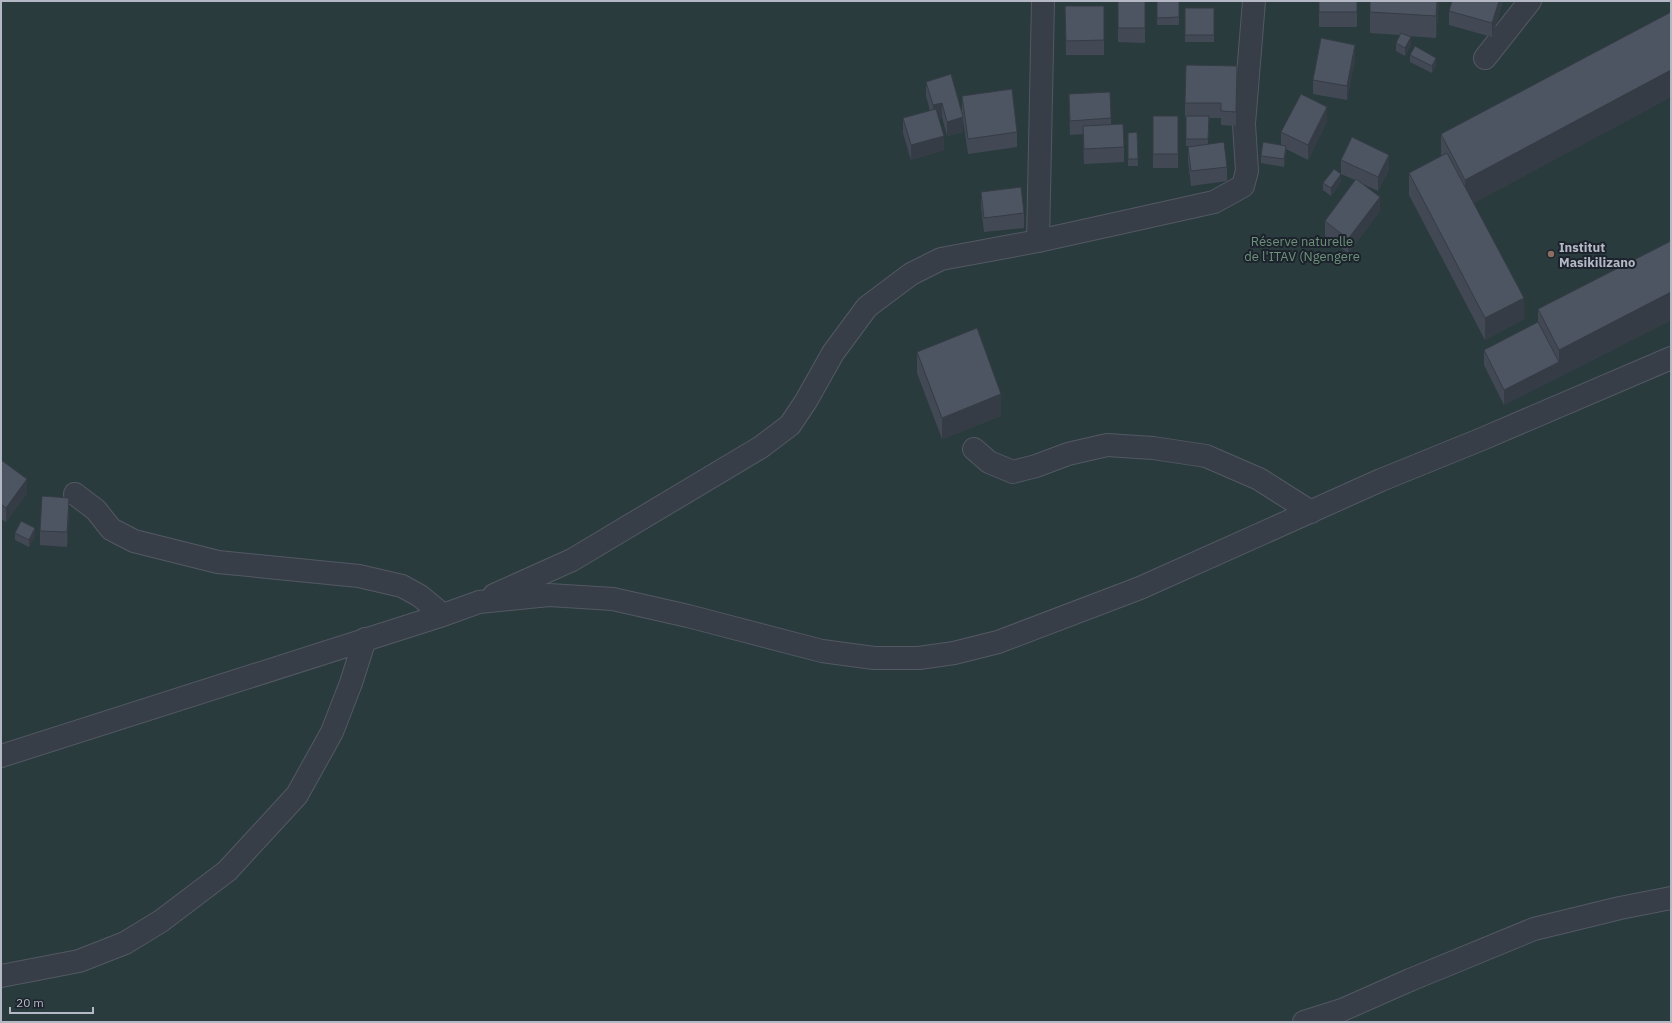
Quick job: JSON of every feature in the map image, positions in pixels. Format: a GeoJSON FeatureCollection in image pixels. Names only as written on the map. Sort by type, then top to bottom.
{"type":"FeatureCollection","features":[{"type":"Feature","properties":{"kind":"street"},"geometry":{"type":"LineString","coordinates":[[1038,241],[1043,1]]}},
{"type":"Feature","properties":{"kind":"street"},"geometry":{"type":"LineString","coordinates":[[1,756],[443,615],[479,602],[572,560],[761,447],[790,425],[834,354],[867,307],[911,274],[941,259],[1038,241],[1214,202],[1242,186],[1247,171],[1244,124],[1254,1]]}},
{"type":"Feature","properties":{"kind":"street"},"geometry":{"type":"LineString","coordinates":[[1485,58],[1530,1]]}},
{"type":"Feature","properties":{"kind":"street"},"geometry":{"type":"LineString","coordinates":[[479,602],[549,595],[613,599],[688,616],[822,651],[874,658],[919,658],[954,653],[998,642],[1140,588],[1381,480],[1482,439],[1671,358]]}},
{"type":"Feature","properties":{"kind":"street"},"geometry":{"type":"LineString","coordinates":[[974,449],[989,462],[1013,472],[1036,466],[1068,454],[1107,445],[1153,448],[1206,456],[1259,479],[1312,512]]}},
{"type":"Feature","properties":{"kind":"street"},"geometry":{"type":"LineString","coordinates":[[74,494],[96,510],[111,529],[134,541],[218,562],[359,576],[402,586],[420,596],[443,615]]}},
{"type":"Feature","properties":{"kind":"street"},"geometry":{"type":"LineString","coordinates":[[1,976],[79,961],[125,943],[161,921],[227,871],[296,795],[332,732],[351,683],[365,639]]}},
{"type":"Feature","properties":{"kind":"street"},"geometry":{"type":"LineString","coordinates":[[1304,1022],[1342,1010],[1410,980],[1534,929],[1620,908],[1671,898]]}},
{"type":"Feature","properties":{"kind":"green space","name":"Réserve naturelle de l'ITAV (Ngengere"},"geometry":{"type":"Polygon","coordinates":[[[1,1],[1671,1],[1671,1022],[1,1022],[1,1]]]}},
{"type":"Feature","properties":{"kind":"building"},"geometry":{"type":"Polygon","coordinates":[[[1118,1],[1145,1],[1145,28],[1118,28],[1118,1]]]}},
{"type":"Feature","properties":{"kind":"building"},"geometry":{"type":"Polygon","coordinates":[[[1157,1],[1179,1],[1179,17],[1157,18],[1157,1]]]}},
{"type":"Feature","properties":{"kind":"building"},"geometry":{"type":"Polygon","coordinates":[[[1319,1],[1357,1],[1357,12],[1319,12],[1319,1]]]}},
{"type":"Feature","properties":{"kind":"building"},"geometry":{"type":"Polygon","coordinates":[[[1370,1],[1437,1],[1436,16],[1370,12],[1370,1]]]}},
{"type":"Feature","properties":{"kind":"building"},"geometry":{"type":"Polygon","coordinates":[[[1452,1],[1499,1],[1492,23],[1449,11],[1452,1]]]}},
{"type":"Feature","properties":{"kind":"building"},"geometry":{"type":"Polygon","coordinates":[[[1065,6],[1104,6],[1104,40],[1066,41],[1065,6]]]}},
{"type":"Feature","properties":{"kind":"building"},"geometry":{"type":"Polygon","coordinates":[[[1185,8],[1214,8],[1214,35],[1185,35],[1185,8]]]}},
{"type":"Feature","properties":{"kind":"building"},"geometry":{"type":"Polygon","coordinates":[[[1671,12],[1671,70],[1465,180],[1441,134],[1671,12]]]}},
{"type":"Feature","properties":{"kind":"building"},"geometry":{"type":"Polygon","coordinates":[[[1401,33],[1411,37],[1405,48],[1396,43],[1401,33]]]}},
{"type":"Feature","properties":{"kind":"building"},"geometry":{"type":"Polygon","coordinates":[[[1321,38],[1355,45],[1347,86],[1313,80],[1321,38]]]}},
{"type":"Feature","properties":{"kind":"building"},"geometry":{"type":"Polygon","coordinates":[[[1415,46],[1436,58],[1432,66],[1410,55],[1415,46]]]}},
{"type":"Feature","properties":{"kind":"building"},"geometry":{"type":"Polygon","coordinates":[[[1186,65],[1237,66],[1236,112],[1221,111],[1221,103],[1185,103],[1186,65]]]}},
{"type":"Feature","properties":{"kind":"building"},"geometry":{"type":"Polygon","coordinates":[[[951,74],[963,117],[947,122],[942,103],[933,105],[926,82],[951,74]]]}},
{"type":"Feature","properties":{"kind":"building"},"geometry":{"type":"Polygon","coordinates":[[[1012,89],[1017,132],[968,139],[962,96],[1012,89]]]}},
{"type":"Feature","properties":{"kind":"building"},"geometry":{"type":"Polygon","coordinates":[[[1110,92],[1111,118],[1070,121],[1069,94],[1110,92]]]}},
{"type":"Feature","properties":{"kind":"building"},"geometry":{"type":"Polygon","coordinates":[[[1301,94],[1327,107],[1308,145],[1281,132],[1301,94]]]}},
{"type":"Feature","properties":{"kind":"building"},"geometry":{"type":"Polygon","coordinates":[[[936,109],[944,136],[911,145],[903,118],[936,109]]]}},
{"type":"Feature","properties":{"kind":"building"},"geometry":{"type":"Polygon","coordinates":[[[1153,116],[1178,116],[1178,154],[1153,154],[1153,116]]]}},
{"type":"Feature","properties":{"kind":"building"},"geometry":{"type":"Polygon","coordinates":[[[1186,116],[1209,116],[1208,139],[1186,139],[1186,116]]]}},
{"type":"Feature","properties":{"kind":"building"},"geometry":{"type":"Polygon","coordinates":[[[1123,124],[1124,147],[1084,149],[1083,126],[1123,124]]]}},
{"type":"Feature","properties":{"kind":"building"},"geometry":{"type":"Polygon","coordinates":[[[1137,132],[1138,159],[1128,159],[1128,133],[1137,132]]]}},
{"type":"Feature","properties":{"kind":"building"},"geometry":{"type":"Polygon","coordinates":[[[1352,137],[1389,155],[1378,177],[1341,160],[1352,137]]]}},
{"type":"Feature","properties":{"kind":"building"},"geometry":{"type":"Polygon","coordinates":[[[1224,142],[1227,167],[1191,171],[1188,147],[1224,142]]]}},
{"type":"Feature","properties":{"kind":"building"},"geometry":{"type":"Polygon","coordinates":[[[1263,142],[1286,146],[1284,159],[1261,156],[1263,142]]]}},
{"type":"Feature","properties":{"kind":"building"},"geometry":{"type":"Polygon","coordinates":[[[1447,153],[1524,298],[1485,318],[1409,173],[1447,153]]]}},
{"type":"Feature","properties":{"kind":"building"},"geometry":{"type":"Polygon","coordinates":[[[1334,169],[1341,174],[1331,188],[1323,183],[1334,169]]]}},
{"type":"Feature","properties":{"kind":"building"},"geometry":{"type":"Polygon","coordinates":[[[1356,179],[1380,197],[1348,239],[1325,221],[1356,179]]]}},
{"type":"Feature","properties":{"kind":"building"},"geometry":{"type":"Polygon","coordinates":[[[1021,187],[1024,213],[984,218],[981,192],[1021,187]]]}},
{"type":"Feature","properties":{"kind":"building"},"geometry":{"type":"Polygon","coordinates":[[[1671,241],[1671,292],[1559,350],[1538,309],[1671,241]]]}},
{"type":"Feature","properties":{"kind":"building"},"geometry":{"type":"Polygon","coordinates":[[[1538,322],[1559,362],[1504,390],[1484,350],[1538,322]]]}},
{"type":"Feature","properties":{"kind":"building"},"geometry":{"type":"Polygon","coordinates":[[[977,328],[1001,394],[942,418],[917,352],[977,328]]]}},
{"type":"Feature","properties":{"kind":"building"},"geometry":{"type":"Polygon","coordinates":[[[1,460],[27,479],[6,508],[1,504],[1,460]]]}},
{"type":"Feature","properties":{"kind":"building"},"geometry":{"type":"Polygon","coordinates":[[[42,496],[69,498],[67,532],[40,531],[42,496]]]}},
{"type":"Feature","properties":{"kind":"building"},"geometry":{"type":"Polygon","coordinates":[[[21,521],[35,528],[29,540],[15,533],[21,521]]]}},
{"type":"Feature","properties":{"kind":"place","name":"Institut Masikilizano"},"geometry":{"type":"Point","coordinates":[1551,254]}}]}
